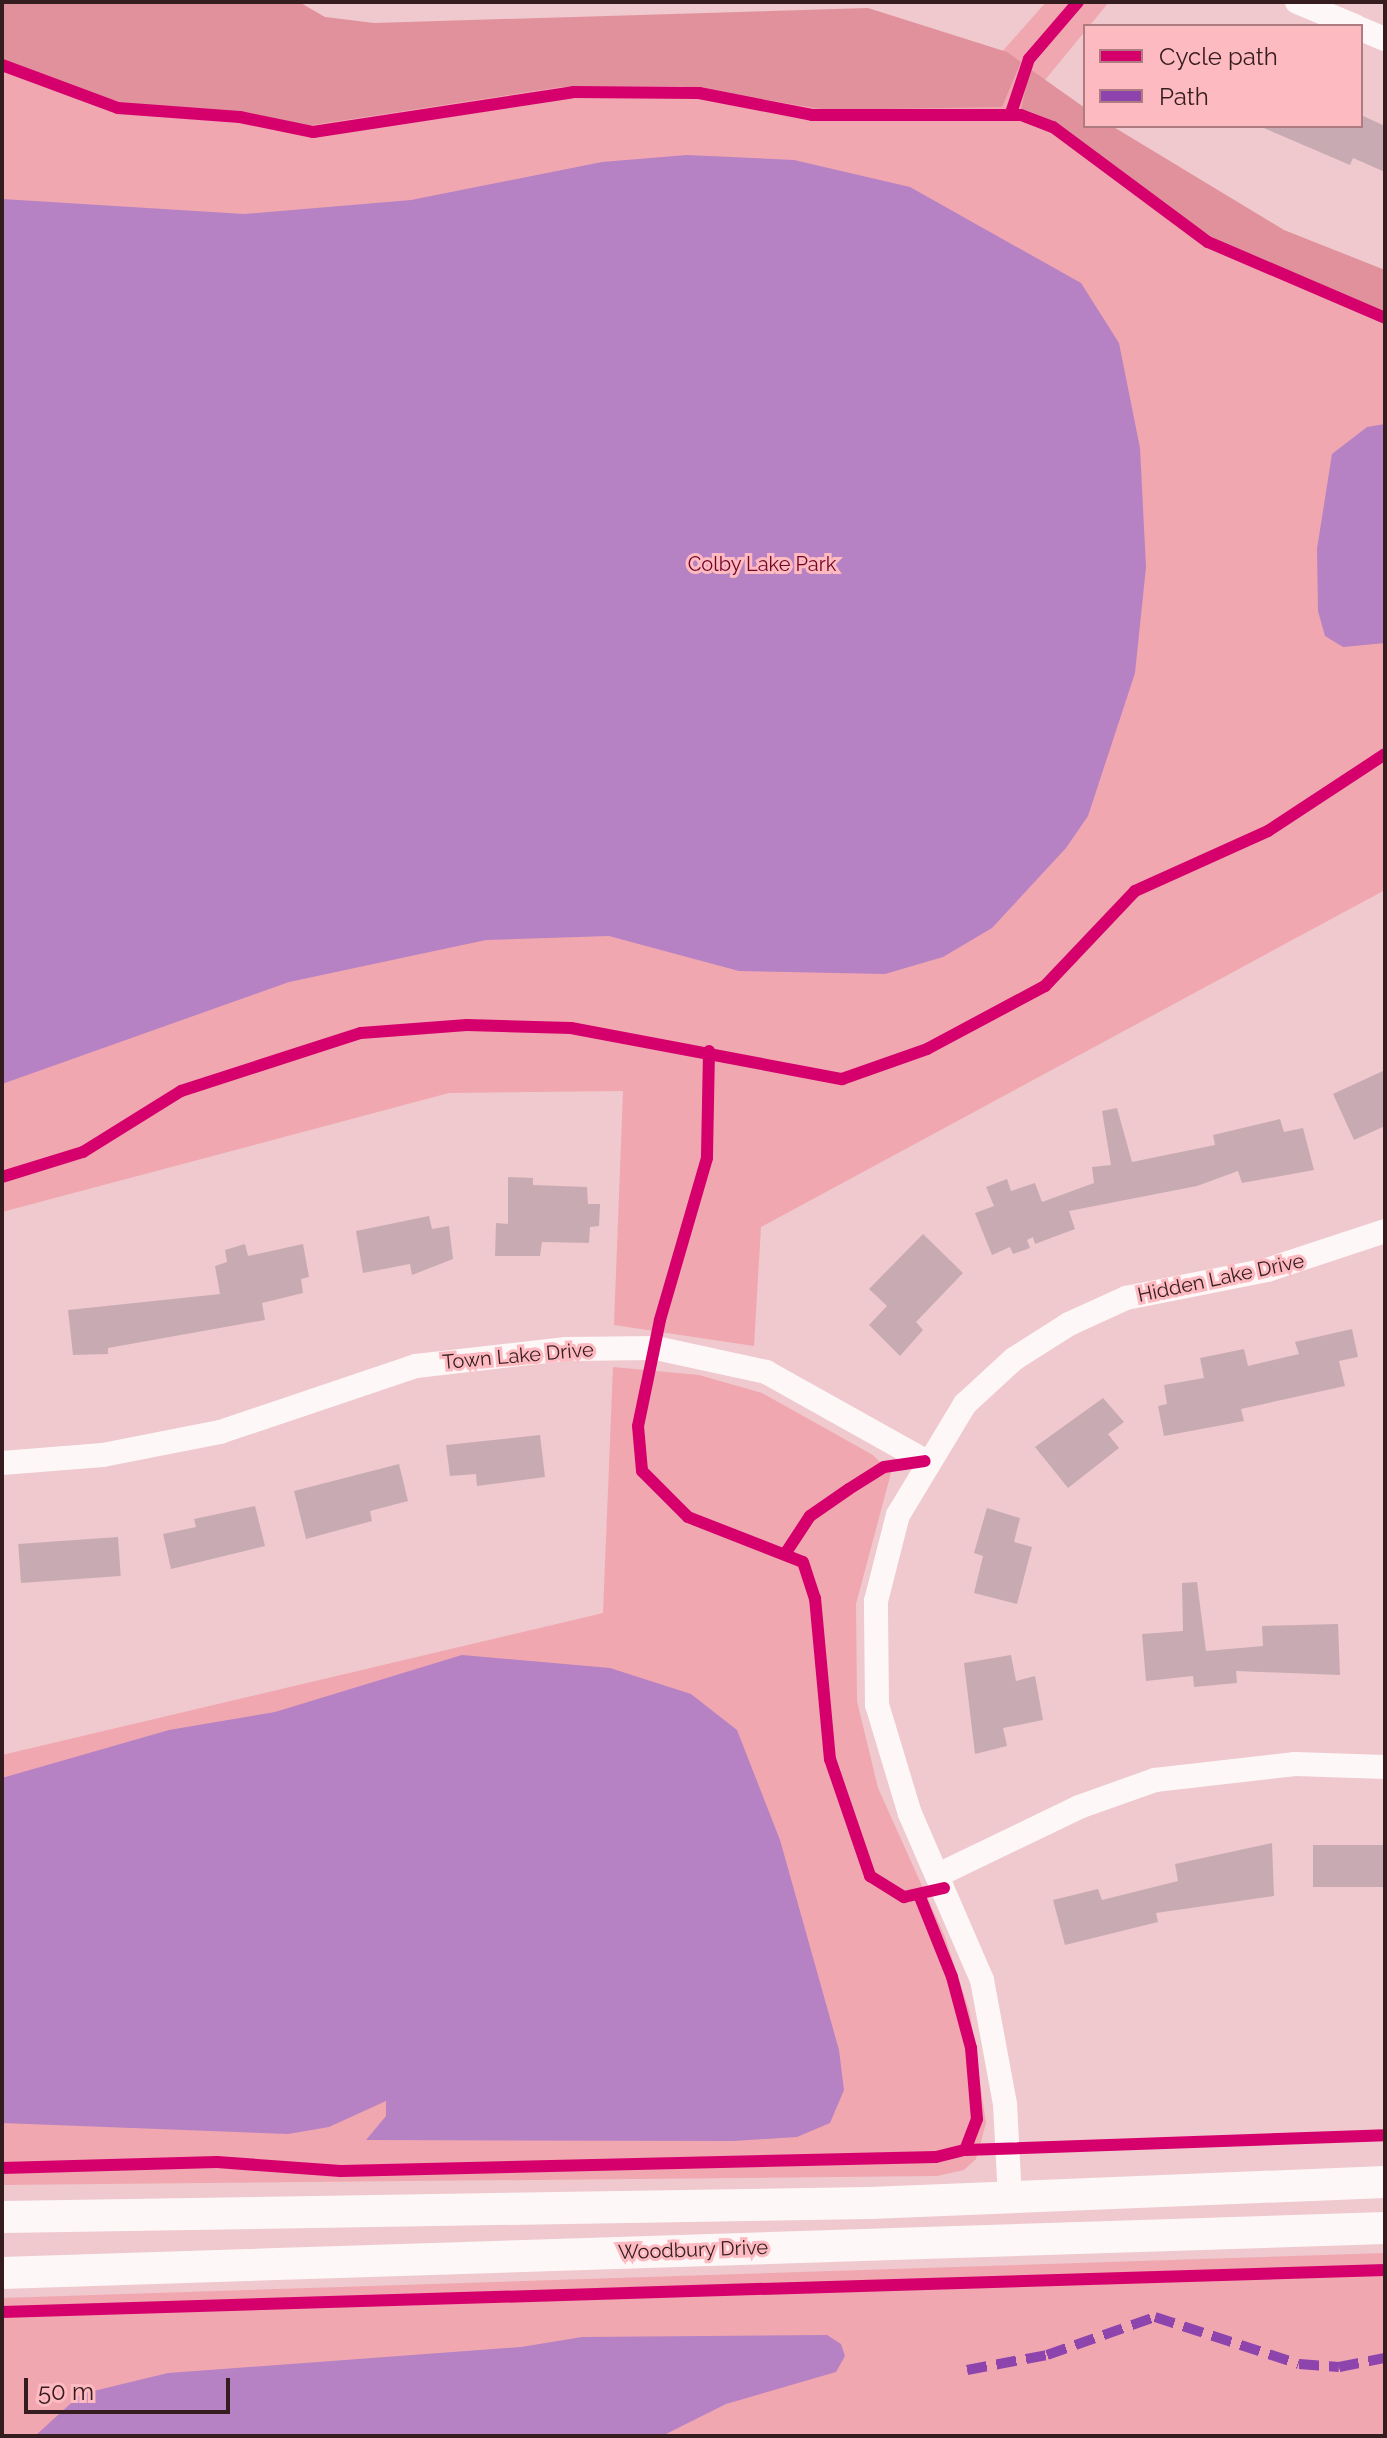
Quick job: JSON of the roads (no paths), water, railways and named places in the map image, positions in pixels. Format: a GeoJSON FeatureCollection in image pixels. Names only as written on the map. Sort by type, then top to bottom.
{"type":"FeatureCollection","features":[{"type":"Feature","properties":{"kind":"main road"},"geometry":{"type":"LineString","coordinates":[[2,2217],[1010,2199],[1385,2182]]}},
{"type":"Feature","properties":{"kind":"main road","name":"Woodbury Drive"},"geometry":{"type":"LineString","coordinates":[[2,2273],[1385,2228]]}},
{"type":"Feature","properties":{"kind":"street"},"geometry":{"type":"LineString","coordinates":[[1297,2],[1350,24]]}},
{"type":"Feature","properties":{"kind":"street"},"geometry":{"type":"LineString","coordinates":[[1363,30],[1385,39]]}},
{"type":"Feature","properties":{"kind":"street","name":"Hidden Lake Drive"},"geometry":{"type":"LineString","coordinates":[[1010,2199],[1005,2104],[992,2024],[965,1932],[891,1763],[873,1650],[886,1553],[925,1461],[965,1404],[1014,1359],[1069,1324],[1126,1298],[1297,1262],[1385,1231]]}},
{"type":"Feature","properties":{"kind":"street","name":"Town Lake Drive"},"geometry":{"type":"LineString","coordinates":[[2,1463],[103,1455],[205,1435],[416,1366],[551,1350],[656,1348],[766,1372],[925,1461]]}},
{"type":"Feature","properties":{"kind":"street"},"geometry":{"type":"LineString","coordinates":[[938,1875],[1079,1807],[1155,1780],[1295,1764],[1385,1767]]}},
{"type":"Feature","properties":{"kind":"park label","name":"Colby Lake Park"},"geometry":{"type":"Point","coordinates":[762,564]}}]}
